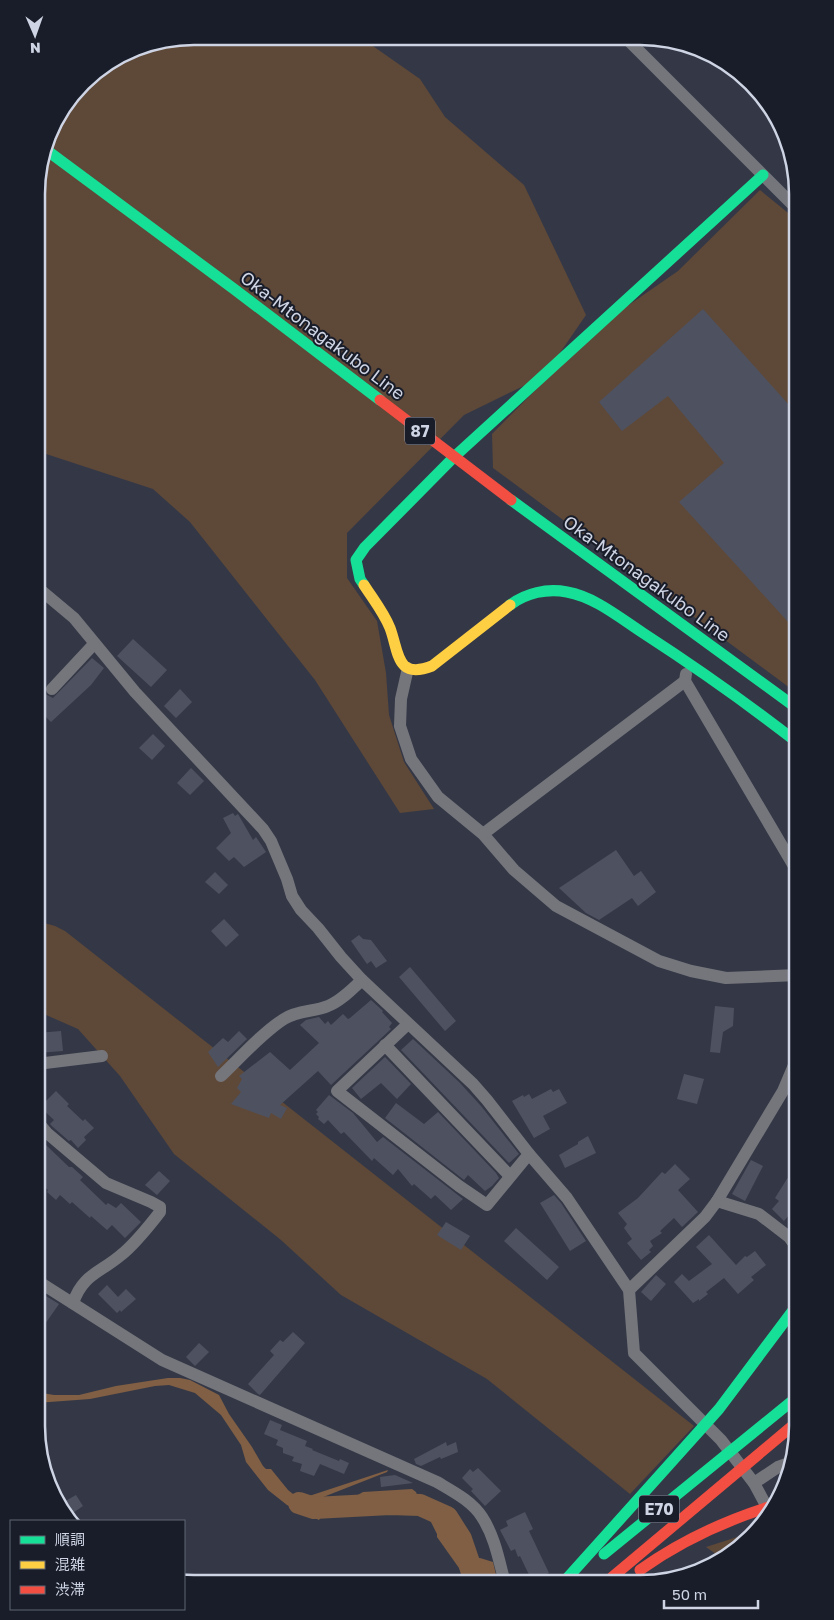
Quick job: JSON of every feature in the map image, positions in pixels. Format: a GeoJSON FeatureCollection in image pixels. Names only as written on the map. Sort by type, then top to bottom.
{"type":"FeatureCollection","features":[{"type":"Feature","properties":{"kind":"main road","name":"Oka-Mtonagakubo Line"},"geometry":{"type":"LineString","coordinates":[[51,153],[234,289],[454,457],[789,703]]}},
{"type":"Feature","properties":{"kind":"main road"},"geometry":{"type":"LineString","coordinates":[[763,175],[454,457],[365,547],[356,560],[360,579],[382,612],[390,629],[397,656],[404,666],[412,670],[422,670],[432,666],[512,603],[533,593],[550,590],[568,592],[586,598],[608,610],[688,662],[789,736]]}},
{"type":"Feature","properties":{"kind":"main road"},"geometry":{"type":"LineString","coordinates":[[570,1575],[719,1409],[789,1316]]}},
{"type":"Feature","properties":{"kind":"main road","name":"E70"},"geometry":{"type":"LineString","coordinates":[[578,1575],[789,1404]]}},
{"type":"Feature","properties":{"kind":"main road","name":"E70"},"geometry":{"type":"LineString","coordinates":[[615,1575],[789,1429]]}},
{"type":"Feature","properties":{"kind":"main road"},"geometry":{"type":"LineString","coordinates":[[634,1575],[656,1558],[694,1536],[764,1509]]}},
{"type":"Feature","properties":{"kind":"street"},"geometry":{"type":"LineString","coordinates":[[633,45],[789,201]]}},
{"type":"Feature","properties":{"kind":"street"},"geometry":{"type":"LineString","coordinates":[[45,594],[74,618],[135,692],[263,829],[271,841],[292,896],[301,910],[341,957],[362,980],[478,1090],[529,1154],[568,1198],[629,1290],[634,1353],[721,1440],[754,1483],[766,1506]]}},
{"type":"Feature","properties":{"kind":"street"},"geometry":{"type":"LineString","coordinates":[[52,689],[94,644]]}},
{"type":"Feature","properties":{"kind":"street"},"geometry":{"type":"LineString","coordinates":[[688,662],[685,681],[789,858]]}},
{"type":"Feature","properties":{"kind":"street"},"geometry":{"type":"LineString","coordinates":[[408,668],[401,699],[400,726],[411,759],[438,797],[483,834],[514,870],[556,906],[659,961],[691,971],[726,978],[789,975]]}},
{"type":"Feature","properties":{"kind":"street"},"geometry":{"type":"LineString","coordinates":[[483,834],[685,681]]}},
{"type":"Feature","properties":{"kind":"street"},"geometry":{"type":"LineString","coordinates":[[221,1076],[284,1018],[296,1013],[328,1006],[349,993],[362,980]]}},
{"type":"Feature","properties":{"kind":"street"},"geometry":{"type":"LineString","coordinates":[[408,1024],[337,1090],[459,1186],[487,1205],[529,1154]]}},
{"type":"Feature","properties":{"kind":"street"},"geometry":{"type":"LineString","coordinates":[[384,1045],[510,1176]]}},
{"type":"Feature","properties":{"kind":"street"},"geometry":{"type":"LineString","coordinates":[[45,1063],[102,1056]]}},
{"type":"Feature","properties":{"kind":"street"},"geometry":{"type":"LineString","coordinates":[[629,1290],[705,1217],[717,1201],[789,1077]]}},
{"type":"Feature","properties":{"kind":"street"},"geometry":{"type":"LineString","coordinates":[[783,1090],[789,1090]]}},
{"type":"Feature","properties":{"kind":"street"},"geometry":{"type":"LineString","coordinates":[[45,1131],[106,1182],[160,1207],[160,1212],[122,1255],[89,1277],[81,1286],[73,1303]]}},
{"type":"Feature","properties":{"kind":"street"},"geometry":{"type":"LineString","coordinates":[[717,1201],[760,1214],[789,1237]]}},
{"type":"Feature","properties":{"kind":"street"},"geometry":{"type":"LineString","coordinates":[[45,1286],[162,1360],[437,1482],[462,1497],[482,1516],[492,1535],[503,1575]]}},
{"type":"Feature","properties":{"kind":"street"},"geometry":{"type":"LineString","coordinates":[[754,1483],[783,1465]]}},
{"type":"Feature","properties":{"kind":"shaded area"},"geometry":{"type":"Polygon","coordinates":[[[184,45],[371,45],[420,79],[445,117],[524,185],[586,315],[544,376],[464,415],[347,533],[347,578],[377,621],[386,673],[389,715],[404,762],[434,809],[400,813],[315,680],[190,522],[153,489],[45,454],[45,194],[46,174],[56,137],[70,111],[96,82],[119,65],[146,53],[184,45]]]}},
{"type":"Feature","properties":{"kind":"shaded area"},"geometry":{"type":"Polygon","coordinates":[[[760,190],[789,214],[789,687],[493,468],[492,434],[600,325],[678,271],[760,190]]]}},
{"type":"Feature","properties":{"kind":"shaded area"},"geometry":{"type":"Polygon","coordinates":[[[45,923],[65,931],[694,1426],[630,1494],[487,1379],[341,1295],[281,1240],[174,1154],[120,1076],[78,1029],[45,1015],[45,923]]]}},
{"type":"Feature","properties":{"kind":"shaded area"},"geometry":{"type":"Polygon","coordinates":[[[180,1378],[190,1380],[219,1395],[229,1414],[263,1466],[266,1469],[271,1469],[288,1490],[298,1498],[388,1470],[313,1501],[349,1500],[363,1492],[412,1489],[416,1492],[419,1500],[433,1514],[465,1559],[480,1558],[493,1562],[496,1575],[461,1575],[459,1568],[437,1537],[426,1512],[413,1501],[381,1504],[354,1502],[331,1506],[319,1520],[287,1505],[268,1490],[246,1462],[241,1445],[221,1415],[195,1393],[169,1385],[90,1399],[45,1402],[45,1394],[79,1395],[116,1386],[180,1378]]]}},
{"type":"Feature","properties":{"kind":"shaded area"},"geometry":{"type":"Polygon","coordinates":[[[739,1536],[716,1554],[706,1547],[739,1536]]]}},
{"type":"Feature","properties":{"kind":"building"},"geometry":{"type":"Polygon","coordinates":[[[703,309],[789,405],[789,623],[679,502],[724,463],[668,396],[622,431],[599,402],[703,309]]]}},
{"type":"Feature","properties":{"kind":"building"},"geometry":{"type":"Polygon","coordinates":[[[133,639],[167,670],[151,687],[117,656],[133,639]]]}},
{"type":"Feature","properties":{"kind":"building"},"geometry":{"type":"Polygon","coordinates":[[[92,658],[104,668],[91,685],[51,722],[45,716],[45,693],[53,698],[92,658]]]}},
{"type":"Feature","properties":{"kind":"building"},"geometry":{"type":"Polygon","coordinates":[[[180,689],[192,702],[176,718],[164,706],[180,689]]]}},
{"type":"Feature","properties":{"kind":"building"},"geometry":{"type":"Polygon","coordinates":[[[153,734],[165,746],[152,760],[139,748],[153,734]]]}},
{"type":"Feature","properties":{"kind":"building"},"geometry":{"type":"Polygon","coordinates":[[[191,768],[204,781],[190,795],[177,783],[191,768]]]}},
{"type":"Feature","properties":{"kind":"building"},"geometry":{"type":"Polygon","coordinates":[[[233,813],[235,816],[238,814],[253,840],[256,837],[266,852],[244,867],[234,857],[229,861],[216,848],[231,833],[223,818],[233,813]]]}},
{"type":"Feature","properties":{"kind":"building"},"geometry":{"type":"Polygon","coordinates":[[[616,850],[634,876],[641,871],[656,892],[638,906],[632,898],[599,920],[586,913],[559,888],[616,850]]]}},
{"type":"Feature","properties":{"kind":"building"},"geometry":{"type":"Polygon","coordinates":[[[215,872],[228,885],[219,894],[205,882],[215,872]]]}},
{"type":"Feature","properties":{"kind":"building"},"geometry":{"type":"Polygon","coordinates":[[[224,919],[239,935],[226,947],[211,931],[224,919]]]}},
{"type":"Feature","properties":{"kind":"building"},"geometry":{"type":"Polygon","coordinates":[[[359,935],[363,939],[371,940],[387,961],[376,968],[371,961],[367,964],[351,941],[359,935]]]}},
{"type":"Feature","properties":{"kind":"building"},"geometry":{"type":"Polygon","coordinates":[[[410,967],[456,1021],[445,1031],[399,977],[410,967]]]}},
{"type":"Feature","properties":{"kind":"building"},"geometry":{"type":"Polygon","coordinates":[[[371,1000],[392,1023],[389,1027],[391,1029],[331,1085],[318,1071],[280,1105],[287,1108],[281,1119],[271,1113],[269,1118],[231,1104],[241,1092],[237,1088],[242,1079],[239,1076],[270,1052],[290,1070],[319,1043],[300,1025],[306,1020],[319,1017],[325,1024],[328,1021],[331,1025],[343,1014],[348,1019],[350,1018],[371,1000]]]}},
{"type":"Feature","properties":{"kind":"building"},"geometry":{"type":"Polygon","coordinates":[[[715,1006],[734,1008],[733,1026],[723,1032],[720,1053],[710,1052],[715,1006]]]}},
{"type":"Feature","properties":{"kind":"building"},"geometry":{"type":"Polygon","coordinates":[[[61,1031],[63,1051],[45,1052],[45,1032],[61,1031]]]}},
{"type":"Feature","properties":{"kind":"building"},"geometry":{"type":"Polygon","coordinates":[[[239,1031],[247,1039],[218,1067],[208,1052],[223,1038],[228,1042],[239,1031]]]}},
{"type":"Feature","properties":{"kind":"building"},"geometry":{"type":"Polygon","coordinates":[[[413,1039],[460,1083],[519,1154],[509,1163],[401,1050],[413,1039]]]}},
{"type":"Feature","properties":{"kind":"building"},"geometry":{"type":"Polygon","coordinates":[[[385,1057],[411,1084],[397,1099],[381,1083],[361,1099],[352,1088],[385,1057]]]}},
{"type":"Feature","properties":{"kind":"building"},"geometry":{"type":"Polygon","coordinates":[[[684,1074],[704,1079],[697,1104],[677,1099],[684,1074]]]}},
{"type":"Feature","properties":{"kind":"building"},"geometry":{"type":"Polygon","coordinates":[[[551,1089],[553,1092],[559,1089],[567,1103],[543,1116],[550,1129],[534,1138],[512,1101],[529,1094],[532,1099],[551,1089]]]}},
{"type":"Feature","properties":{"kind":"building"},"geometry":{"type":"Polygon","coordinates":[[[56,1091],[69,1104],[67,1106],[83,1121],[85,1119],[94,1128],[84,1137],[86,1140],[78,1148],[71,1140],[69,1141],[50,1124],[54,1120],[45,1112],[45,1102],[56,1091]]]}},
{"type":"Feature","properties":{"kind":"building"},"geometry":{"type":"Polygon","coordinates":[[[329,1095],[353,1113],[377,1142],[383,1137],[463,1199],[451,1210],[435,1195],[431,1199],[414,1184],[412,1186],[398,1169],[393,1175],[374,1158],[372,1161],[344,1132],[341,1134],[328,1120],[324,1124],[318,1119],[319,1117],[316,1114],[318,1112],[316,1110],[329,1095]]]}},
{"type":"Feature","properties":{"kind":"building"},"geometry":{"type":"Polygon","coordinates":[[[396,1103],[424,1124],[438,1112],[499,1178],[485,1191],[468,1175],[464,1180],[385,1118],[396,1103]]]}},
{"type":"Feature","properties":{"kind":"building"},"geometry":{"type":"Polygon","coordinates":[[[588,1136],[596,1153],[565,1168],[559,1155],[588,1136]]]}},
{"type":"Feature","properties":{"kind":"building"},"geometry":{"type":"Polygon","coordinates":[[[45,1144],[69,1167],[72,1167],[83,1177],[80,1180],[106,1205],[108,1203],[116,1208],[121,1203],[141,1222],[125,1238],[112,1225],[107,1230],[91,1216],[90,1218],[72,1202],[70,1204],[60,1195],[56,1200],[47,1192],[48,1190],[45,1187],[45,1144]]]}},
{"type":"Feature","properties":{"kind":"building"},"geometry":{"type":"Polygon","coordinates":[[[751,1160],[763,1166],[745,1201],[732,1194],[751,1160]]]}},
{"type":"Feature","properties":{"kind":"building"},"geometry":{"type":"Polygon","coordinates":[[[675,1164],[690,1179],[678,1190],[698,1212],[682,1227],[674,1218],[660,1231],[662,1233],[650,1241],[653,1246],[649,1250],[651,1252],[641,1260],[627,1243],[632,1239],[624,1228],[627,1224],[618,1213],[638,1198],[662,1172],[665,1174],[675,1164]]]}},
{"type":"Feature","properties":{"kind":"building"},"geometry":{"type":"Polygon","coordinates":[[[159,1171],[170,1181],[157,1195],[145,1185],[159,1171]]]}},
{"type":"Feature","properties":{"kind":"building"},"geometry":{"type":"Polygon","coordinates":[[[789,1176],[789,1215],[784,1221],[772,1209],[779,1201],[775,1198],[789,1176]]]}},
{"type":"Feature","properties":{"kind":"building"},"geometry":{"type":"Polygon","coordinates":[[[554,1195],[586,1241],[570,1251],[540,1203],[554,1195]]]}},
{"type":"Feature","properties":{"kind":"building"},"geometry":{"type":"Polygon","coordinates":[[[446,1222],[470,1236],[461,1250],[437,1235],[446,1222]]]}},
{"type":"Feature","properties":{"kind":"building"},"geometry":{"type":"Polygon","coordinates":[[[516,1228],[559,1267],[547,1280],[504,1241],[516,1228]]]}},
{"type":"Feature","properties":{"kind":"building"},"geometry":{"type":"Polygon","coordinates":[[[709,1235],[736,1265],[745,1256],[747,1257],[755,1251],[766,1265],[751,1277],[754,1280],[738,1294],[724,1278],[706,1292],[708,1294],[693,1303],[674,1282],[682,1274],[689,1281],[712,1264],[696,1247],[709,1235]]]}},
{"type":"Feature","properties":{"kind":"building"},"geometry":{"type":"Polygon","coordinates":[[[656,1275],[666,1284],[651,1301],[641,1292],[656,1275]]]}},
{"type":"Feature","properties":{"kind":"building"},"geometry":{"type":"Polygon","coordinates":[[[107,1285],[118,1297],[126,1289],[136,1299],[121,1312],[120,1310],[117,1313],[98,1294],[107,1285]]]}},
{"type":"Feature","properties":{"kind":"building"},"geometry":{"type":"Polygon","coordinates":[[[45,1295],[59,1304],[45,1324],[45,1295]]]}},
{"type":"Feature","properties":{"kind":"building"},"geometry":{"type":"Polygon","coordinates":[[[293,1332],[305,1343],[260,1395],[258,1394],[248,1384],[274,1355],[270,1351],[280,1340],[283,1342],[293,1332]]]}},
{"type":"Feature","properties":{"kind":"building"},"geometry":{"type":"Polygon","coordinates":[[[199,1343],[209,1352],[195,1366],[186,1357],[199,1343]]]}},
{"type":"Feature","properties":{"kind":"building"},"geometry":{"type":"Polygon","coordinates":[[[270,1420],[282,1425],[280,1430],[307,1441],[305,1446],[312,1450],[349,1463],[344,1474],[320,1464],[314,1476],[300,1471],[302,1464],[292,1461],[294,1457],[283,1453],[283,1448],[276,1445],[278,1440],[264,1434],[270,1420]]]}},
{"type":"Feature","properties":{"kind":"building"},"geometry":{"type":"Polygon","coordinates":[[[446,1442],[447,1446],[456,1442],[458,1452],[441,1459],[440,1457],[421,1466],[416,1464],[414,1459],[446,1442]]]}},
{"type":"Feature","properties":{"kind":"building"},"geometry":{"type":"Polygon","coordinates":[[[478,1468],[501,1491],[485,1506],[471,1491],[473,1489],[462,1478],[470,1469],[473,1472],[478,1468]]]}},
{"type":"Feature","properties":{"kind":"building"},"geometry":{"type":"Polygon","coordinates":[[[395,1475],[413,1483],[381,1487],[380,1477],[395,1475]]]}},
{"type":"Feature","properties":{"kind":"building"},"geometry":{"type":"Polygon","coordinates":[[[76,1495],[83,1506],[73,1513],[65,1501],[76,1495]]]}},
{"type":"Feature","properties":{"kind":"building"},"geometry":{"type":"Polygon","coordinates":[[[525,1512],[533,1529],[529,1531],[549,1573],[545,1575],[529,1575],[520,1556],[518,1557],[515,1549],[511,1551],[500,1530],[508,1526],[506,1521],[525,1512]]]}},
{"type":"Feature","properties":{"kind":"waterway"},"geometry":{"type":"LineString","coordinates":[[299,1503],[314,1508],[390,1504],[420,1505],[447,1517],[461,1539],[473,1575]]}},
{"type":"Feature","properties":{"kind":"traffic: fast"},"geometry":{"type":"LineString","coordinates":[[51,153],[380,400]]}},
{"type":"Feature","properties":{"kind":"traffic: fast"},"geometry":{"type":"LineString","coordinates":[[364,585],[360,579],[356,560],[365,547],[454,457],[763,175]]}},
{"type":"Feature","properties":{"kind":"traffic: fast"},"geometry":{"type":"LineString","coordinates":[[511,500],[789,702]]}},
{"type":"Feature","properties":{"kind":"traffic: fast"},"geometry":{"type":"LineString","coordinates":[[510,605],[523,597],[544,591],[567,592],[587,598],[703,673],[789,736]]}},
{"type":"Feature","properties":{"kind":"traffic: fast"},"geometry":{"type":"LineString","coordinates":[[570,1575],[719,1409],[789,1316]]}},
{"type":"Feature","properties":{"kind":"traffic: fast"},"geometry":{"type":"LineString","coordinates":[[604,1554],[789,1404]]}},
{"type":"Feature","properties":{"kind":"traffic: slow"},"geometry":{"type":"LineString","coordinates":[[364,585],[388,622],[401,661],[405,666],[412,669],[432,666],[510,605]]}},
{"type":"Feature","properties":{"kind":"traffic: jam"},"geometry":{"type":"LineString","coordinates":[[380,400],[511,500]]}},
{"type":"Feature","properties":{"kind":"traffic: jam"},"geometry":{"type":"LineString","coordinates":[[615,1575],[789,1429]]}},
{"type":"Feature","properties":{"kind":"traffic: jam"},"geometry":{"type":"LineString","coordinates":[[640,1570],[688,1540],[739,1517],[764,1509]]}}]}
